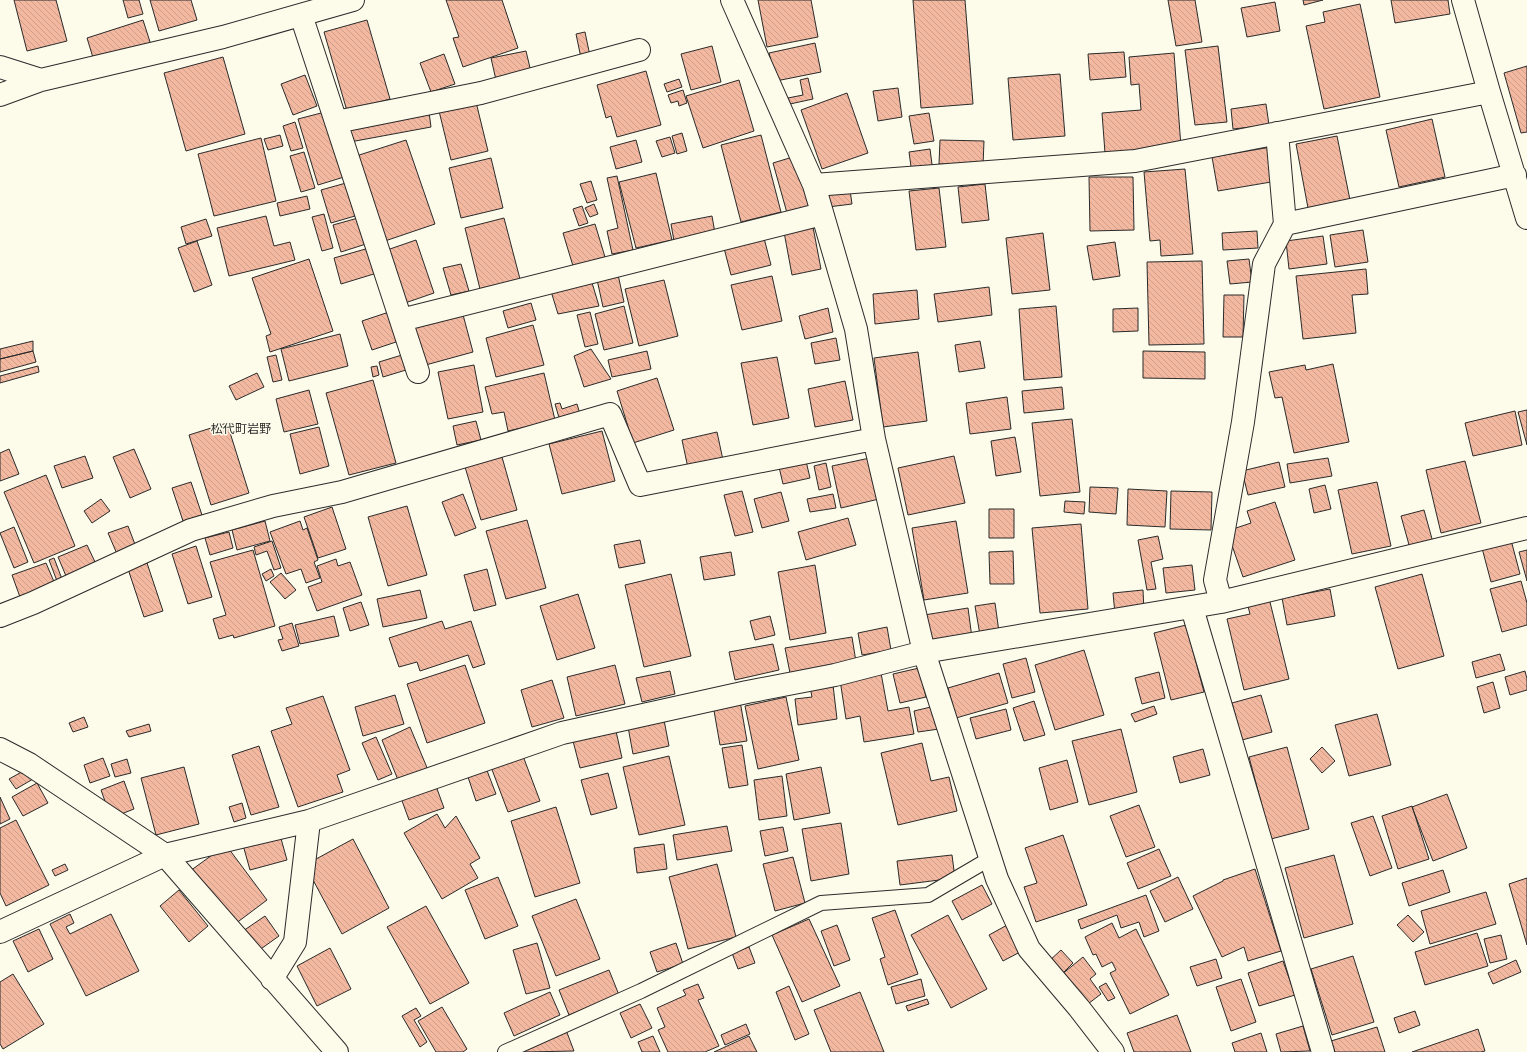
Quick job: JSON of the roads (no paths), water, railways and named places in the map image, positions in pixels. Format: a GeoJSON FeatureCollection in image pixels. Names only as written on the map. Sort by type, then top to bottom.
{"type":"FeatureCollection","features":[{"type":"Feature","properties":{"kind":"street"},"geometry":{"type":"LineString","coordinates":[[0,95],[41,80],[223,37],[353,0]]}},
{"type":"Feature","properties":{"kind":"street"},"geometry":{"type":"LineString","coordinates":[[732,0],[814,185],[856,329],[874,439],[924,652],[997,879],[1029,949],[1079,1008],[1113,1052]]}},
{"type":"Feature","properties":{"kind":"street"},"geometry":{"type":"LineString","coordinates":[[1464,0],[1489,92],[1527,218]]}},
{"type":"Feature","properties":{"kind":"street"},"geometry":{"type":"LineString","coordinates":[[301,15],[418,372]]}},
{"type":"Feature","properties":{"kind":"street"},"geometry":{"type":"LineString","coordinates":[[336,122],[481,93],[639,50]]}},
{"type":"Feature","properties":{"kind":"street"},"geometry":{"type":"LineString","coordinates":[[0,67],[41,80]]}},
{"type":"Feature","properties":{"kind":"street"},"geometry":{"type":"LineString","coordinates":[[814,185],[1135,162],[1489,92]]}},
{"type":"Feature","properties":{"kind":"street"},"geometry":{"type":"LineString","coordinates":[[1221,602],[1215,580],[1244,422],[1264,264],[1285,224],[1277,134]]}},
{"type":"Feature","properties":{"kind":"street"},"geometry":{"type":"LineString","coordinates":[[1285,224],[1515,176]]}},
{"type":"Feature","properties":{"kind":"street"},"geometry":{"type":"LineString","coordinates":[[401,320],[822,214]]}},
{"type":"Feature","properties":{"kind":"street"},"geometry":{"type":"LineString","coordinates":[[0,616],[33,603],[191,530],[273,506],[342,492],[610,414],[640,485],[874,439]]}},
{"type":"Feature","properties":{"kind":"street"},"geometry":{"type":"LineString","coordinates":[[0,932],[165,855],[309,821],[562,733],[747,692],[835,675],[924,652],[1221,602],[1527,528]]}},
{"type":"Feature","properties":{"kind":"street"},"geometry":{"type":"LineString","coordinates":[[1192,608],[1322,1052]]}},
{"type":"Feature","properties":{"kind":"street"},"geometry":{"type":"LineString","coordinates":[[0,749],[29,764],[165,855],[337,1052]]}},
{"type":"Feature","properties":{"kind":"street"},"geometry":{"type":"LineString","coordinates":[[272,979],[295,942],[309,821]]}},
{"type":"Feature","properties":{"kind":"lane"},"geometry":{"type":"LineString","coordinates":[[505,1052],[642,991],[821,903],[928,895],[991,858]]}},
{"type":"Feature","properties":{"kind":"district","name":"松代町岩野"},"geometry":{"type":"Point","coordinates":[241,428]}}]}
